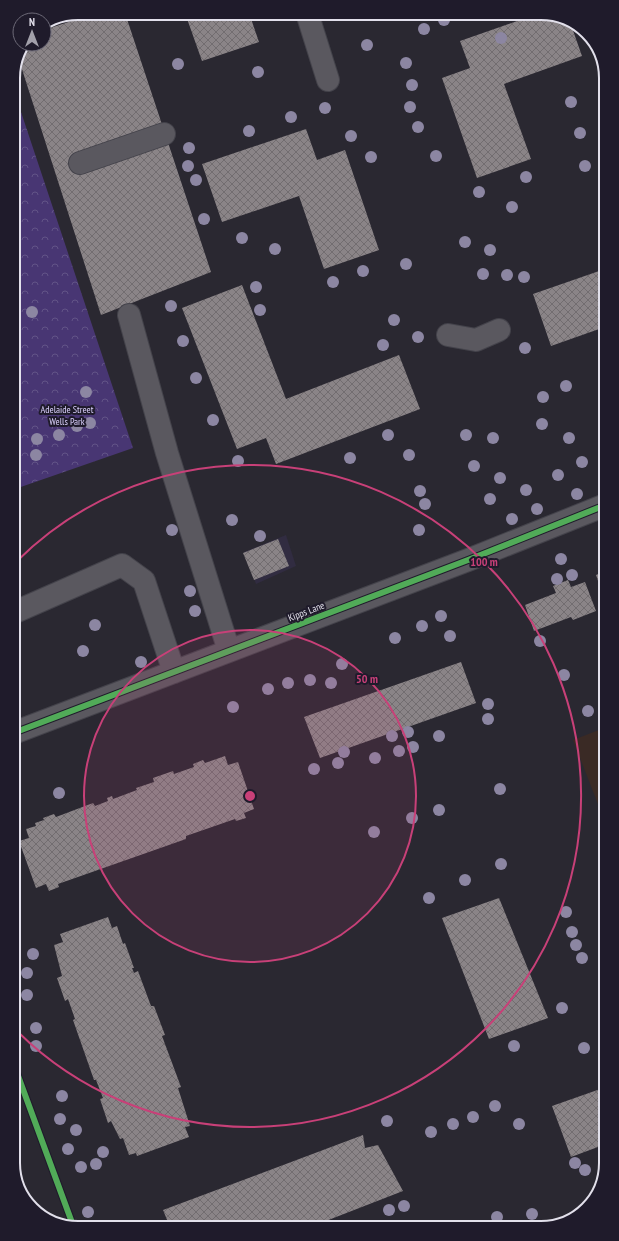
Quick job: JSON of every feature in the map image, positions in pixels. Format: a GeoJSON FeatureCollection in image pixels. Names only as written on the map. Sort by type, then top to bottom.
{"type":"FeatureCollection","features":[{"type":"Feature","properties":{"kind":"street"},"geometry":{"type":"LineString","coordinates":[[309,20],[328,80]]}},
{"type":"Feature","properties":{"kind":"street"},"geometry":{"type":"LineString","coordinates":[[80,163],[164,134]]}},
{"type":"Feature","properties":{"kind":"street"},"geometry":{"type":"LineString","coordinates":[[129,315],[166,453],[229,651]]}},
{"type":"Feature","properties":{"kind":"street"},"geometry":{"type":"LineString","coordinates":[[448,335],[476,340],[499,330]]}},
{"type":"Feature","properties":{"kind":"street","name":"Kipps Lane"},"geometry":{"type":"LineString","coordinates":[[20,730],[461,563],[599,508]]}},
{"type":"Feature","properties":{"kind":"street"},"geometry":{"type":"LineString","coordinates":[[20,610],[122,565],[144,581],[174,672]]}},
{"type":"Feature","properties":{"kind":"shaded area"},"geometry":{"type":"Polygon","coordinates":[[[286,535],[296,566],[256,584],[244,552],[286,535]]]}},
{"type":"Feature","properties":{"kind":"shaded area"},"geometry":{"type":"Polygon","coordinates":[[[599,730],[599,807],[573,740],[599,730]]]}},
{"type":"Feature","properties":{"kind":"green space","name":"Adelaide Street Wells Park"},"geometry":{"type":"Polygon","coordinates":[[[20,109],[133,448],[20,487],[20,109]]]}},
{"type":"Feature","properties":{"kind":"building"},"geometry":{"type":"Polygon","coordinates":[[[73,20],[127,20],[211,272],[101,315],[21,67],[26,52],[52,52],[52,27],[73,20]]]}},
{"type":"Feature","properties":{"kind":"building"},"geometry":{"type":"Polygon","coordinates":[[[187,20],[251,20],[259,42],[202,61],[187,20]]]}},
{"type":"Feature","properties":{"kind":"building"},"geometry":{"type":"Polygon","coordinates":[[[520,20],[545,20],[560,23],[573,30],[582,56],[504,84],[531,159],[477,178],[442,78],[470,68],[460,41],[520,20]]]}},
{"type":"Feature","properties":{"kind":"building"},"geometry":{"type":"Polygon","coordinates":[[[306,129],[317,160],[345,150],[379,250],[324,269],[299,196],[222,222],[202,164],[306,129]]]}},
{"type":"Feature","properties":{"kind":"building"},"geometry":{"type":"Polygon","coordinates":[[[599,271],[599,329],[551,346],[533,294],[599,271]]]}},
{"type":"Feature","properties":{"kind":"building"},"geometry":{"type":"Polygon","coordinates":[[[242,285],[286,399],[399,355],[420,409],[276,464],[266,438],[237,449],[182,308],[242,285]]]}},
{"type":"Feature","properties":{"kind":"building"},"geometry":{"type":"Polygon","coordinates":[[[278,539],[289,566],[254,580],[243,553],[278,539]]]}},
{"type":"Feature","properties":{"kind":"building"},"geometry":{"type":"Polygon","coordinates":[[[599,574],[599,584],[596,575],[599,574]]]}},
{"type":"Feature","properties":{"kind":"building"},"geometry":{"type":"Polygon","coordinates":[[[568,580],[571,587],[585,582],[596,611],[573,620],[571,617],[534,631],[525,605],[556,593],[553,586],[568,580]]]}},
{"type":"Feature","properties":{"kind":"building"},"geometry":{"type":"Polygon","coordinates":[[[461,662],[476,703],[320,758],[304,717],[461,662]]]}},
{"type":"Feature","properties":{"kind":"building"},"geometry":{"type":"Polygon","coordinates":[[[225,756],[228,765],[238,762],[254,809],[244,813],[246,818],[236,821],[235,819],[186,836],[186,839],[58,884],[59,887],[49,891],[46,884],[36,888],[20,844],[20,841],[29,838],[26,829],[36,826],[35,823],[44,820],[43,818],[54,814],[56,817],[93,803],[95,806],[108,801],[107,798],[112,796],[113,799],[137,790],[136,788],[154,782],[153,778],[173,771],[174,774],[194,767],[193,764],[203,760],[205,763],[225,756]]]}},
{"type":"Feature","properties":{"kind":"building"},"geometry":{"type":"Polygon","coordinates":[[[499,898],[548,1018],[489,1039],[442,918],[499,898]]]}},
{"type":"Feature","properties":{"kind":"building"},"geometry":{"type":"Polygon","coordinates":[[[108,917],[112,928],[117,926],[123,944],[125,943],[134,968],[132,968],[134,973],[138,971],[151,1006],[154,1006],[165,1035],[162,1036],[181,1087],[178,1088],[190,1126],[185,1127],[189,1137],[137,1156],[136,1153],[129,1155],[123,1138],[120,1139],[111,1121],[108,1123],[100,1099],[103,1098],[96,1080],[94,1080],[73,1020],[75,1019],[68,999],[65,1001],[57,978],[62,976],[54,945],[63,942],[60,934],[108,917]]]}},
{"type":"Feature","properties":{"kind":"building"},"geometry":{"type":"Polygon","coordinates":[[[599,1089],[599,1147],[571,1157],[552,1106],[599,1089]]]}},
{"type":"Feature","properties":{"kind":"building"},"geometry":{"type":"Polygon","coordinates":[[[363,1135],[365,1148],[378,1145],[403,1191],[326,1221],[168,1221],[163,1210],[363,1135]]]}},
{"type":"Feature","properties":{"kind":"cycle path"},"geometry":{"type":"LineString","coordinates":[[20,730],[468,560],[599,508]]}},
{"type":"Feature","properties":{"kind":"cycle path"},"geometry":{"type":"LineString","coordinates":[[20,1081],[71,1221]]}}]}
